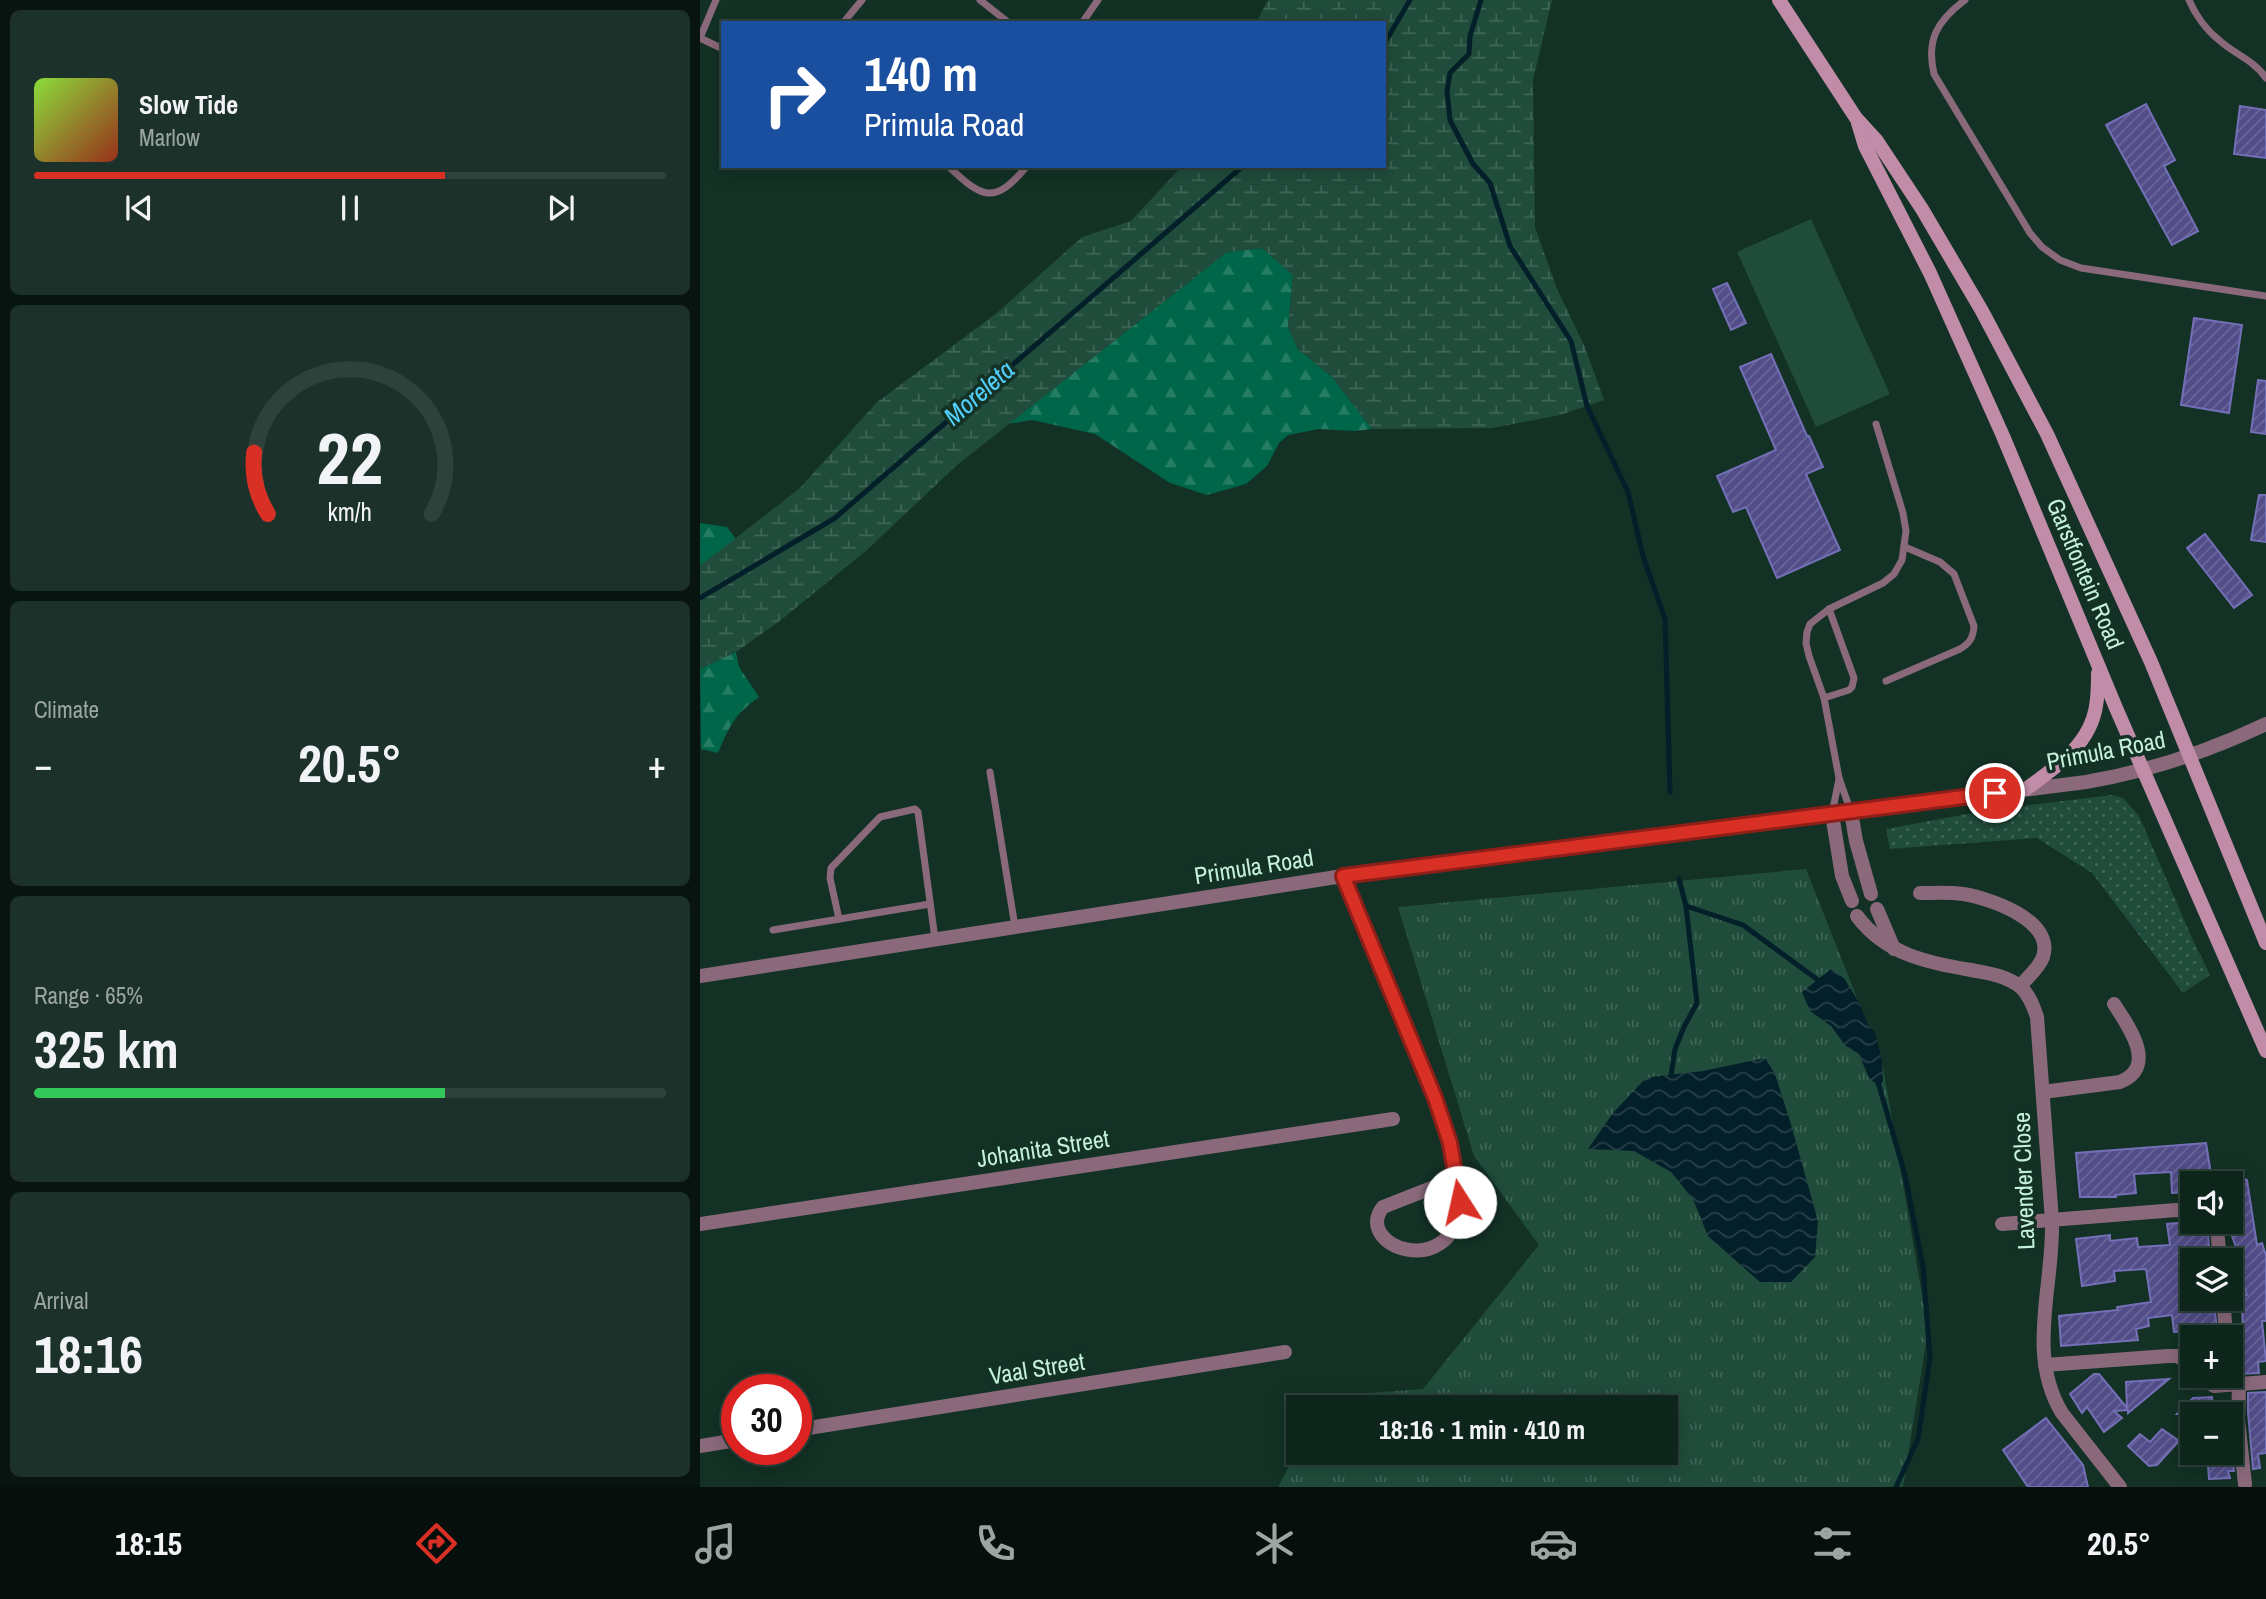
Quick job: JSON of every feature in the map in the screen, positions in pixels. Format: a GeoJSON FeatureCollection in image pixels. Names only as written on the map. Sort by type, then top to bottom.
{"type":"FeatureCollection","features":[{"type":"Feature","properties":{"kind":"main road","name":"Garstfontein Road"},"geometry":{"type":"LineString","coordinates":[[1779,0],[1856,118],[1877,141],[1922,209],[1982,312],[2041,422],[2151,662],[2266,943]]}},
{"type":"Feature","properties":{"kind":"main road","name":"Garstfontein Road"},"geometry":{"type":"LineString","coordinates":[[1856,118],[1865,146],[1914,240],[1962,342],[2143,771],[2266,1051]]}},
{"type":"Feature","properties":{"kind":"main road"},"geometry":{"type":"LineString","coordinates":[[2026,789],[2062,763],[2090,726],[2096,707],[2099,667]]}},
{"type":"Feature","properties":{"kind":"street","name":"Primula Road"},"geometry":{"type":"LineString","coordinates":[[700,976],[1343,876],[2086,782],[2143,771],[2190,757],[2266,724]]}},
{"type":"Feature","properties":{"kind":"street"},"geometry":{"type":"LineString","coordinates":[[1850,812],[1871,894]]}},
{"type":"Feature","properties":{"kind":"street"},"geometry":{"type":"LineString","coordinates":[[1832,814],[1842,876],[1852,901]]}},
{"type":"Feature","properties":{"kind":"street"},"geometry":{"type":"LineString","coordinates":[[1343,876],[1435,1098],[1450,1143],[1460,1202],[1458,1216],[1449,1236],[1430,1249],[1411,1251],[1390,1242],[1377,1230],[1375,1222],[1382,1207],[1434,1187],[1455,1175]]}},
{"type":"Feature","properties":{"kind":"street"},"geometry":{"type":"LineString","coordinates":[[1857,916],[1874,936],[1894,949],[1923,961],[1996,975],[2020,986],[2042,959],[2043,940],[2038,930],[2028,920],[2005,906],[1961,893],[1920,893]]}},
{"type":"Feature","properties":{"kind":"street"},"geometry":{"type":"LineString","coordinates":[[1877,909],[1894,949]]}},
{"type":"Feature","properties":{"kind":"street","name":"Lavender Close"},"geometry":{"type":"LineString","coordinates":[[2020,986],[2037,1017],[2052,1221],[2053,1240],[2044,1312],[2047,1379],[2055,1402],[2120,1487]]}},
{"type":"Feature","properties":{"kind":"street"},"geometry":{"type":"LineString","coordinates":[[2043,1092],[2120,1082],[2135,1073],[2138,1064],[2136,1041],[2113,1004]]}},
{"type":"Feature","properties":{"kind":"street","name":"Johanita Street"},"geometry":{"type":"LineString","coordinates":[[700,1224],[1393,1119]]}},
{"type":"Feature","properties":{"kind":"street"},"geometry":{"type":"LineString","coordinates":[[2001,1224],[2180,1210]]}},
{"type":"Feature","properties":{"kind":"street"},"geometry":{"type":"LineString","coordinates":[[2224,1311],[2225,1322]]}},
{"type":"Feature","properties":{"kind":"street","name":"Vaal Street"},"geometry":{"type":"LineString","coordinates":[[812,1427],[1285,1352]]}},
{"type":"Feature","properties":{"kind":"street"},"geometry":{"type":"LineString","coordinates":[[2045,1365],[2168,1356],[2180,1358]]}},
{"type":"Feature","properties":{"kind":"street"},"geometry":{"type":"LineString","coordinates":[[2243,1385],[2266,1382]]}},
{"type":"Feature","properties":{"kind":"street"},"geometry":{"type":"LineString","coordinates":[[2239,1388],[2238,1420],[2245,1484]]}},
{"type":"Feature","properties":{"kind":"street"},"geometry":{"type":"LineString","coordinates":[[700,1446],[721,1443]]}},
{"type":"Feature","properties":{"kind":"lane"},"geometry":{"type":"LineString","coordinates":[[716,0],[700,38],[721,48]]}},
{"type":"Feature","properties":{"kind":"lane"},"geometry":{"type":"LineString","coordinates":[[845,21],[862,0]]}},
{"type":"Feature","properties":{"kind":"lane"},"geometry":{"type":"LineString","coordinates":[[980,0],[1006,21]]}},
{"type":"Feature","properties":{"kind":"lane"},"geometry":{"type":"LineString","coordinates":[[1083,21],[1098,0]]}},
{"type":"Feature","properties":{"kind":"lane"},"geometry":{"type":"LineString","coordinates":[[1965,0],[1945,18],[1933,37],[1930,55],[1934,74],[2017,213],[2042,247],[2060,260],[2081,268],[2266,296]]}},
{"type":"Feature","properties":{"kind":"lane"},"geometry":{"type":"LineString","coordinates":[[2189,0],[2203,23],[2218,40],[2260,68],[2266,78]]}},
{"type":"Feature","properties":{"kind":"lane"},"geometry":{"type":"LineString","coordinates":[[950,168],[972,189],[984,192],[997,192],[1011,186],[1025,168]]}},
{"type":"Feature","properties":{"kind":"lane"},"geometry":{"type":"LineString","coordinates":[[1850,812],[1839,778],[1824,698],[1806,643],[1810,624],[1829,609],[1883,583],[1894,574],[1902,560],[1906,531],[1903,513],[1876,424]]}},
{"type":"Feature","properties":{"kind":"lane"},"geometry":{"type":"LineString","coordinates":[[1886,681],[1960,649],[1969,644],[1973,635],[1974,626],[1954,574],[1940,562],[1905,547]]}},
{"type":"Feature","properties":{"kind":"lane"},"geometry":{"type":"LineString","coordinates":[[1824,698],[1849,690],[1854,683],[1829,609]]}},
{"type":"Feature","properties":{"kind":"lane"},"geometry":{"type":"LineString","coordinates":[[990,772],[1015,927]]}},
{"type":"Feature","properties":{"kind":"lane"},"geometry":{"type":"LineString","coordinates":[[1832,814],[1839,778]]}},
{"type":"Feature","properties":{"kind":"lane"},"geometry":{"type":"LineString","coordinates":[[839,919],[830,878],[831,868],[880,817],[914,809],[918,812],[935,939]]}},
{"type":"Feature","properties":{"kind":"lane"},"geometry":{"type":"LineString","coordinates":[[1839,861],[1861,858]]}},
{"type":"Feature","properties":{"kind":"lane"},"geometry":{"type":"LineString","coordinates":[[774,930],[930,904]]}},
{"type":"Feature","properties":{"kind":"green space"},"geometry":{"type":"Polygon","coordinates":[[[1268,0],[1552,0],[1533,80],[1535,227],[1557,289],[1584,345],[1604,400],[1560,415],[1492,428],[1372,429],[1332,377],[1298,349],[1288,327],[1293,275],[1262,248],[1227,252],[957,465],[867,550],[781,620],[736,652],[700,669],[700,566],[800,488],[876,403],[998,312],[1082,237],[1131,221],[1180,168],[1386,168],[1386,21],[1257,21],[1268,0]]]}},
{"type":"Feature","properties":{"kind":"green space"},"geometry":{"type":"Polygon","coordinates":[[[1811,219],[1890,394],[1816,427],[1737,252],[1811,219]]]}},
{"type":"Feature","properties":{"kind":"green space"},"geometry":{"type":"Polygon","coordinates":[[[1262,248],[1293,275],[1288,327],[1298,349],[1332,377],[1372,429],[1319,429],[1288,435],[1279,443],[1267,466],[1246,484],[1207,495],[1170,483],[1095,434],[1032,420],[1008,424],[1227,252],[1262,248]]]}},
{"type":"Feature","properties":{"kind":"green space"},"geometry":{"type":"Polygon","coordinates":[[[700,523],[727,527],[736,539],[700,566],[700,523]]]}},
{"type":"Feature","properties":{"kind":"green space"},"geometry":{"type":"Polygon","coordinates":[[[736,652],[739,667],[759,697],[734,721],[718,753],[701,749],[700,669],[736,652]]]}},
{"type":"Feature","properties":{"kind":"green space"},"geometry":{"type":"Polygon","coordinates":[[[2112,795],[2123,798],[2139,816],[2210,975],[2183,993],[2092,873],[2037,838],[1890,849],[1886,829],[1989,810],[2112,795]]]}},
{"type":"Feature","properties":{"kind":"green space"},"geometry":{"type":"Polygon","coordinates":[[[1806,869],[1882,1061],[1928,1330],[1903,1487],[1278,1487],[1290,1465],[1678,1465],[1678,1395],[1341,1395],[1423,1389],[1539,1245],[1474,1156],[1398,907],[1806,869]]]}},
{"type":"Feature","properties":{"kind":"water"},"geometry":{"type":"Polygon","coordinates":[[[1831,969],[1844,978],[1860,1004],[1868,1025],[1875,1032],[1882,1061],[1883,1081],[1879,1086],[1869,1078],[1859,1054],[1845,1045],[1831,1026],[1810,1011],[1802,992],[1831,969]]]}},
{"type":"Feature","properties":{"kind":"water"},"geometry":{"type":"Polygon","coordinates":[[[1765,1058],[1775,1074],[1818,1221],[1815,1257],[1791,1282],[1760,1282],[1708,1236],[1693,1199],[1671,1172],[1634,1151],[1588,1149],[1613,1113],[1643,1081],[1651,1077],[1703,1071],[1765,1058]]]}},
{"type":"Feature","properties":{"kind":"building"},"geometry":{"type":"Polygon","coordinates":[[[2146,104],[2175,160],[2164,166],[2198,231],[2172,245],[2106,125],[2146,104]]]}},
{"type":"Feature","properties":{"kind":"building"},"geometry":{"type":"Polygon","coordinates":[[[2240,106],[2266,110],[2266,158],[2234,154],[2240,106]]]}},
{"type":"Feature","properties":{"kind":"building"},"geometry":{"type":"Polygon","coordinates":[[[1727,283],[1746,323],[1731,330],[1713,289],[1727,283]]]}},
{"type":"Feature","properties":{"kind":"building"},"geometry":{"type":"Polygon","coordinates":[[[2194,318],[2242,325],[2229,413],[2181,405],[2194,318]]]}},
{"type":"Feature","properties":{"kind":"building"},"geometry":{"type":"Polygon","coordinates":[[[1771,354],[1823,467],[1806,474],[1840,550],[1777,578],[1746,507],[1733,512],[1717,476],[1776,450],[1740,367],[1771,354]]]}},
{"type":"Feature","properties":{"kind":"building"},"geometry":{"type":"Polygon","coordinates":[[[2258,380],[2266,381],[2266,434],[2251,432],[2258,380]]]}},
{"type":"Feature","properties":{"kind":"building"},"geometry":{"type":"Polygon","coordinates":[[[2259,495],[2266,495],[2266,542],[2251,540],[2259,495]]]}},
{"type":"Feature","properties":{"kind":"building"},"geometry":{"type":"Polygon","coordinates":[[[2205,534],[2252,595],[2234,608],[2187,548],[2205,534]]]}},
{"type":"Feature","properties":{"kind":"building"},"geometry":{"type":"Polygon","coordinates":[[[2206,1143],[2211,1171],[2180,1171],[2180,1192],[2172,1193],[2171,1172],[2134,1174],[2136,1193],[2115,1195],[2116,1197],[2080,1197],[2076,1153],[2206,1143]]]}},
{"type":"Feature","properties":{"kind":"building"},"geometry":{"type":"Polygon","coordinates":[[[2243,1179],[2247,1180],[2257,1245],[2262,1243],[2266,1256],[2266,1321],[2262,1321],[2266,1361],[2258,1362],[2259,1373],[2243,1374],[2243,1296],[2247,1295],[2243,1283],[2243,1248],[2236,1248],[2231,1234],[2243,1234],[2243,1179]]]}},
{"type":"Feature","properties":{"kind":"building"},"geometry":{"type":"Polygon","coordinates":[[[2180,1223],[2180,1234],[2208,1234],[2209,1248],[2180,1248],[2180,1311],[2215,1311],[2217,1325],[2180,1325],[2180,1331],[2174,1332],[2172,1315],[2148,1318],[2149,1326],[2136,1329],[2138,1340],[2061,1346],[2059,1316],[2118,1310],[2117,1307],[2151,1302],[2146,1269],[2114,1271],[2115,1281],[2082,1286],[2076,1239],[2110,1235],[2110,1241],[2137,1238],[2138,1247],[2170,1245],[2167,1224],[2180,1223]]]}},
{"type":"Feature","properties":{"kind":"building"},"geometry":{"type":"Polygon","coordinates":[[[2094,1374],[2099,1374],[2127,1408],[2126,1382],[2169,1379],[2128,1413],[2128,1410],[2114,1411],[2122,1418],[2104,1432],[2087,1407],[2082,1413],[2070,1394],[2094,1374]]]}},
{"type":"Feature","properties":{"kind":"building"},"geometry":{"type":"Polygon","coordinates":[[[2266,1392],[2266,1453],[2258,1454],[2260,1468],[2253,1469],[2248,1393],[2266,1392]]]}},
{"type":"Feature","properties":{"kind":"building"},"geometry":{"type":"Polygon","coordinates":[[[2212,1397],[2212,1402],[2189,1402],[2193,1398],[2212,1397]]]}},
{"type":"Feature","properties":{"kind":"building"},"geometry":{"type":"Polygon","coordinates":[[[2046,1418],[2083,1465],[2088,1487],[2028,1487],[2003,1450],[2046,1418]]]}},
{"type":"Feature","properties":{"kind":"building"},"geometry":{"type":"Polygon","coordinates":[[[2162,1429],[2179,1441],[2157,1465],[2149,1466],[2128,1446],[2140,1434],[2150,1442],[2162,1429]]]}},
{"type":"Feature","properties":{"kind":"building"},"geometry":{"type":"Polygon","coordinates":[[[2208,1465],[2233,1465],[2234,1471],[2228,1471],[2230,1478],[2209,1479],[2208,1465]]]}},
{"type":"Feature","properties":{"kind":"waterway","name":"Moreleta"},"geometry":{"type":"LineString","coordinates":[[1386,41],[1410,0]]}},
{"type":"Feature","properties":{"kind":"waterway"},"geometry":{"type":"LineString","coordinates":[[1481,0],[1470,36],[1469,54],[1450,73],[1447,91],[1450,120],[1473,164],[1490,183],[1510,246],[1571,341],[1587,406],[1628,492],[1643,556],[1665,619],[1670,792]]}},
{"type":"Feature","properties":{"kind":"waterway","name":"Moreleta"},"geometry":{"type":"LineString","coordinates":[[700,598],[835,518],[1241,168]]}},
{"type":"Feature","properties":{"kind":"waterway"},"geometry":{"type":"LineString","coordinates":[[1679,879],[1686,906],[1743,925],[1822,983]]}},
{"type":"Feature","properties":{"kind":"waterway"},"geometry":{"type":"LineString","coordinates":[[1671,1076],[1675,1049],[1697,1003],[1686,906]]}},
{"type":"Feature","properties":{"kind":"waterway"},"geometry":{"type":"LineString","coordinates":[[1878,1082],[1905,1175],[1923,1267],[1930,1358],[1918,1439],[1896,1487]]}},
{"type":"Feature","properties":{"kind":"route"},"geometry":{"type":"LineString","coordinates":[[1460,1202],[1450,1143],[1435,1098],[1343,876],[1995,793]]}}]}
